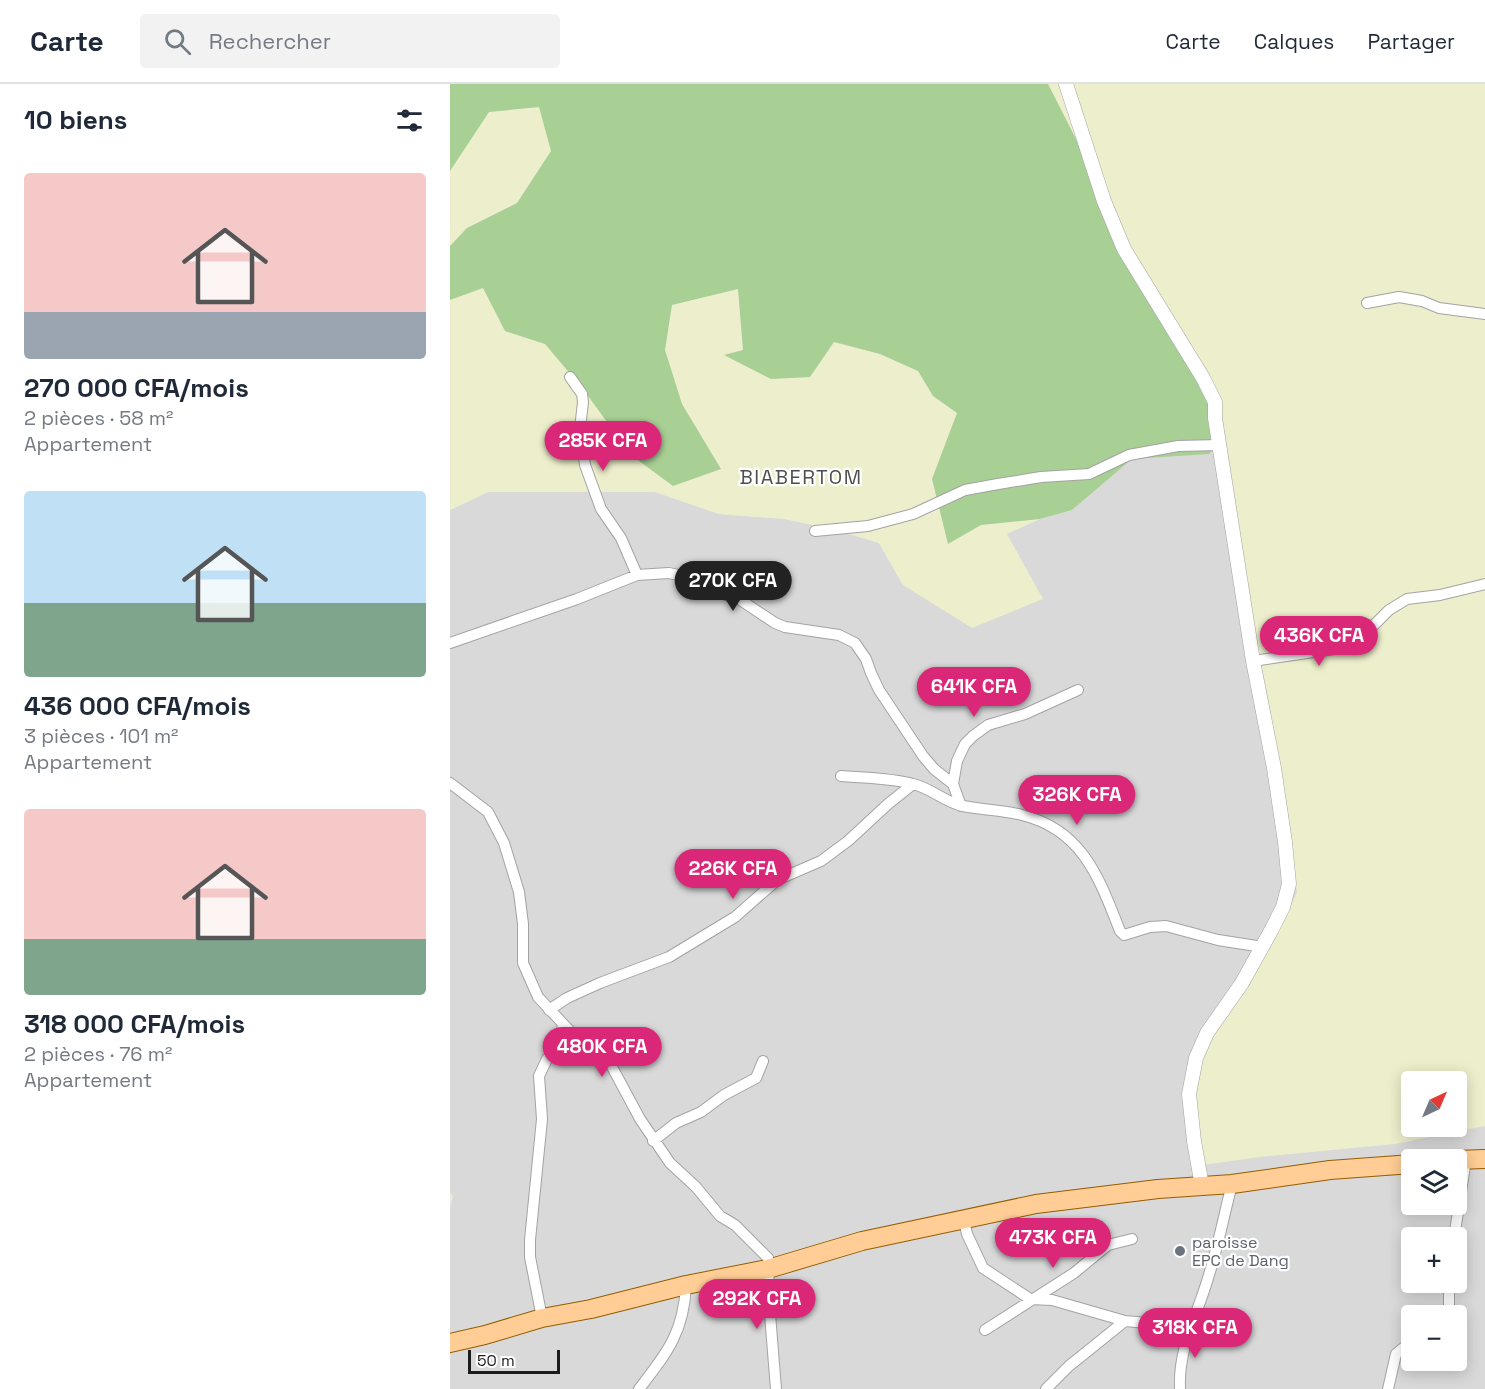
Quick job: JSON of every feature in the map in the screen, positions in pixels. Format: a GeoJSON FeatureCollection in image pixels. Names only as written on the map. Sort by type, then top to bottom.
{"type":"FeatureCollection","features":[{"type":"Feature","properties":{"kind":"main road"},"geometry":{"type":"LineString","coordinates":[[1467,1160],[1485,1159]]}},
{"type":"Feature","properties":{"kind":"main road"},"geometry":{"type":"LineString","coordinates":[[450,1343],[542,1318],[768,1269],[862,1241],[1036,1204],[1158,1189],[1232,1184],[1330,1170],[1401,1165]]}},
{"type":"Feature","properties":{"kind":"street"},"geometry":{"type":"LineString","coordinates":[[1066,84],[1104,201],[1124,249],[1203,378],[1215,402],[1215,418],[1253,662],[1274,768],[1289,874],[1283,907],[1263,947],[1242,983],[1207,1033],[1196,1058],[1189,1094],[1202,1186]]}},
{"type":"Feature","properties":{"kind":"street"},"geometry":{"type":"LineString","coordinates":[[1367,303],[1400,297],[1422,301],[1439,308],[1485,314]]}},
{"type":"Feature","properties":{"kind":"street"},"geometry":{"type":"LineString","coordinates":[[570,377],[582,394],[580,429],[588,474],[601,509],[621,538],[637,575]]}},
{"type":"Feature","properties":{"kind":"street"},"geometry":{"type":"LineString","coordinates":[[815,531],[868,526],[913,514],[965,490],[1025,479],[1089,474],[1129,455],[1178,446],[1220,445]]}},
{"type":"Feature","properties":{"kind":"street"},"geometry":{"type":"LineString","coordinates":[[450,643],[577,599],[637,575],[669,573],[678,575],[694,585],[739,599],[785,627],[839,635],[850,639],[861,650],[879,690],[923,756],[934,769],[953,784]]}},
{"type":"Feature","properties":{"kind":"street"},"geometry":{"type":"LineString","coordinates":[[1253,662],[1347,647],[1358,642],[1389,610],[1407,599],[1440,595],[1485,584]]}},
{"type":"Feature","properties":{"kind":"street"},"geometry":{"type":"LineString","coordinates":[[961,806],[953,784],[957,761],[965,744],[973,736],[988,725],[1025,714],[1078,690]]}},
{"type":"Feature","properties":{"kind":"street"},"geometry":{"type":"LineString","coordinates":[[841,776],[913,784],[961,806],[1023,815],[1061,831],[1081,850],[1124,935],[1150,927],[1166,926],[1218,940],[1263,947]]}},
{"type":"Feature","properties":{"kind":"street"},"geometry":{"type":"LineString","coordinates":[[450,783],[488,812],[504,843],[519,892],[523,924],[523,963],[534,990],[549,1010],[583,1045],[611,1065],[653,1141],[670,1163],[696,1187],[720,1216],[735,1225],[768,1258],[776,1389]]}},
{"type":"Feature","properties":{"kind":"street"},"geometry":{"type":"LineString","coordinates":[[549,1010],[567,998],[600,982],[669,957],[735,917],[777,880],[821,861],[848,841],[913,784]]}},
{"type":"Feature","properties":{"kind":"street"},"geometry":{"type":"LineString","coordinates":[[557,1051],[563,1024]]}},
{"type":"Feature","properties":{"kind":"street"},"geometry":{"type":"LineString","coordinates":[[542,1318],[530,1257],[542,1119],[539,1076],[547,1059],[557,1051],[583,1045]]}},
{"type":"Feature","properties":{"kind":"street"},"geometry":{"type":"LineString","coordinates":[[653,1141],[676,1123],[701,1112],[724,1095],[756,1078],[762,1060]]}},
{"type":"Feature","properties":{"kind":"street"},"geometry":{"type":"LineString","coordinates":[[1180,1389],[1180,1359],[1208,1279],[1232,1184]]}},
{"type":"Feature","properties":{"kind":"street"},"geometry":{"type":"LineString","coordinates":[[964,1220],[967,1233],[983,1268],[1030,1299],[1052,1300],[1125,1321],[1190,1327]]}},
{"type":"Feature","properties":{"kind":"street"},"geometry":{"type":"LineString","coordinates":[[985,1330],[1030,1299],[1074,1273],[1108,1245],[1132,1239]]}},
{"type":"Feature","properties":{"kind":"street"},"geometry":{"type":"LineString","coordinates":[[639,1389],[661,1363],[676,1337],[685,1306],[686,1285]]}},
{"type":"Feature","properties":{"kind":"street"},"geometry":{"type":"LineString","coordinates":[[1046,1389],[1125,1321]]}},
{"type":"Feature","properties":{"kind":"street"},"geometry":{"type":"LineString","coordinates":[[1388,1389],[1396,1354],[1401,1350]]}},
{"type":"Feature","properties":{"kind":"shaded area"},"geometry":{"type":"Polygon","coordinates":[[[1048,84],[1485,84],[1485,1389],[450,1389],[450,1208],[453,1196],[450,1192],[450,510],[488,492],[655,492],[719,514],[785,519],[836,530],[879,543],[903,585],[1042,599],[1006,534],[1040,519],[1072,510],[1132,459],[1224,437],[1048,84]]]}},
{"type":"Feature","properties":{"kind":"green space"},"geometry":{"type":"Polygon","coordinates":[[[450,84],[1048,84],[1112,210],[1122,241],[1220,399],[1224,437],[1209,454],[1132,459],[1072,510],[1040,519],[981,525],[948,544],[932,479],[957,413],[933,396],[918,371],[880,354],[834,342],[810,377],[771,379],[724,355],[743,350],[738,289],[672,305],[665,350],[682,404],[721,469],[673,486],[631,455],[583,389],[545,344],[505,331],[483,288],[450,300],[450,246],[467,228],[517,203],[551,151],[539,107],[489,112],[450,171],[450,84]]]}},
{"type":"Feature","properties":{"kind":"green space"},"geometry":{"type":"Polygon","coordinates":[[[1048,84],[1485,84],[1485,1126],[1467,1130],[1467,1071],[1401,1071],[1401,1137],[1430,1137],[1395,1144],[1203,1165],[1192,1101],[1198,1061],[1218,1024],[1252,979],[1297,893],[1288,820],[1234,521],[1220,399],[1154,294],[1048,84]]]}},
{"type":"Feature","properties":{"kind":"green space"},"geometry":{"type":"Polygon","coordinates":[[[539,107],[551,151],[517,203],[467,228],[450,246],[450,171],[489,112],[539,107]]]}},
{"type":"Feature","properties":{"kind":"green space"},"geometry":{"type":"Polygon","coordinates":[[[483,288],[505,331],[545,344],[673,486],[721,469],[682,404],[665,350],[672,305],[738,289],[743,350],[725,354],[810,377],[834,342],[880,354],[918,371],[933,396],[958,413],[932,479],[948,543],[981,525],[1040,519],[1007,534],[1043,599],[972,628],[903,585],[879,543],[836,530],[785,519],[719,514],[655,492],[488,492],[450,510],[450,300],[483,288]]]}},
{"type":"Feature","properties":{"kind":"place","name":"paroisse EPC de Dang"},"geometry":{"type":"Point","coordinates":[1180,1251]}},
{"type":"Feature","properties":{"kind":"district","name":"BIABERTOM"},"geometry":{"type":"Point","coordinates":[801,477]}}]}
